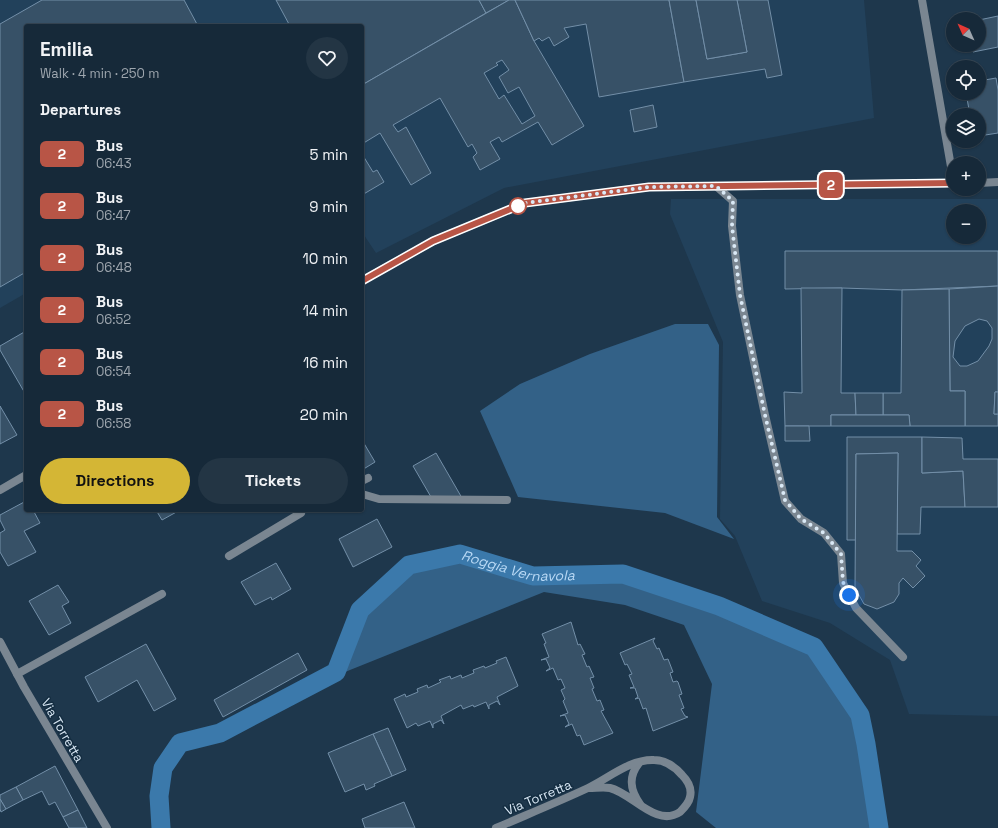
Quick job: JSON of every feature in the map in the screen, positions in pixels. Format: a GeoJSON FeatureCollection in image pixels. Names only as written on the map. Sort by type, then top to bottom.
{"type":"FeatureCollection","features":[{"type":"Feature","properties":{"kind":"street"},"geometry":{"type":"LineString","coordinates":[[922,0],[949,156]]}},
{"type":"Feature","properties":{"kind":"street"},"geometry":{"type":"LineString","coordinates":[[986,183],[998,182]]}},
{"type":"Feature","properties":{"kind":"street"},"geometry":{"type":"LineString","coordinates":[[364,280],[433,241],[525,203],[649,187],[946,183]]}},
{"type":"Feature","properties":{"kind":"street"},"geometry":{"type":"LineString","coordinates":[[716,186],[733,201],[732,226],[740,295],[765,415],[785,500],[801,519],[824,533],[841,554],[843,582],[856,608],[903,657]]}},
{"type":"Feature","properties":{"kind":"street"},"geometry":{"type":"LineString","coordinates":[[0,490],[24,476]]}},
{"type":"Feature","properties":{"kind":"street"},"geometry":{"type":"LineString","coordinates":[[364,495],[378,499],[507,500]]}},
{"type":"Feature","properties":{"kind":"street"},"geometry":{"type":"LineString","coordinates":[[229,556],[301,512]]}},
{"type":"Feature","properties":{"kind":"street"},"geometry":{"type":"LineString","coordinates":[[17,674],[162,594]]}},
{"type":"Feature","properties":{"kind":"street","name":"Via Torretta"},"geometry":{"type":"LineString","coordinates":[[0,642],[17,674],[107,828]]}},
{"type":"Feature","properties":{"kind":"street","name":"Via Torretta"},"geometry":{"type":"LineString","coordinates":[[496,828],[589,788],[626,767],[645,760],[655,760],[674,766],[688,782],[691,791],[690,799],[684,808],[676,815],[666,818],[654,815],[611,788],[589,788]]}},
{"type":"Feature","properties":{"kind":"street","name":"Via Torretta"},"geometry":{"type":"LineString","coordinates":[[639,763],[634,770],[631,779],[635,797],[643,807]]}},
{"type":"Feature","properties":{"kind":"shaded area"},"geometry":{"type":"Polygon","coordinates":[[[0,0],[864,0],[874,118],[504,188],[376,253],[364,235],[364,24],[24,24],[24,294],[0,308],[0,0]]]}},
{"type":"Feature","properties":{"kind":"shaded area"},"geometry":{"type":"Polygon","coordinates":[[[671,199],[998,199],[998,716],[909,714],[890,660],[830,623],[762,601],[735,536],[720,519],[723,342],[670,214],[671,199]]]}},
{"type":"Feature","properties":{"kind":"shaded area"},"geometry":{"type":"Polygon","coordinates":[[[675,324],[708,324],[719,345],[717,517],[734,539],[665,513],[518,497],[480,411],[520,384],[590,354],[675,324]]]}},
{"type":"Feature","properties":{"kind":"shaded area"},"geometry":{"type":"Polygon","coordinates":[[[462,556],[532,579],[623,578],[724,614],[810,651],[853,718],[871,828],[716,828],[696,812],[712,684],[684,625],[625,605],[544,592],[345,672],[365,615],[413,569],[462,556]]]}},
{"type":"Feature","properties":{"kind":"building"},"geometry":{"type":"Polygon","coordinates":[[[42,0],[184,0],[197,24],[24,24],[24,273],[0,287],[0,24],[42,0]]]}},
{"type":"Feature","properties":{"kind":"building"},"geometry":{"type":"Polygon","coordinates":[[[276,0],[479,0],[486,13],[364,84],[364,24],[289,24],[276,0]]]}},
{"type":"Feature","properties":{"kind":"building"},"geometry":{"type":"Polygon","coordinates":[[[479,0],[509,0],[486,13],[479,0]]]}},
{"type":"Feature","properties":{"kind":"building"},"geometry":{"type":"Polygon","coordinates":[[[509,0],[515,0],[534,41],[584,126],[552,145],[538,122],[502,142],[499,137],[490,142],[500,159],[480,170],[473,157],[477,153],[472,144],[468,147],[440,98],[393,125],[398,132],[406,127],[431,173],[411,185],[380,133],[364,143],[364,84],[509,0]],[[502,60],[496,63],[498,65],[484,73],[499,99],[504,95],[522,124],[535,116],[519,87],[508,93],[499,77],[509,70],[502,60]]]}},
{"type":"Feature","properties":{"kind":"building"},"geometry":{"type":"Polygon","coordinates":[[[515,0],[669,0],[684,82],[599,97],[586,24],[564,28],[569,37],[554,46],[549,37],[542,41],[539,38],[534,41],[515,0]]]}},
{"type":"Feature","properties":{"kind":"building"},"geometry":{"type":"Polygon","coordinates":[[[669,0],[696,0],[707,59],[747,52],[737,0],[768,0],[782,75],[767,78],[765,69],[684,82],[669,0]]]}},
{"type":"Feature","properties":{"kind":"building"},"geometry":{"type":"Polygon","coordinates":[[[696,0],[737,0],[747,52],[707,59],[696,0]]]}},
{"type":"Feature","properties":{"kind":"building"},"geometry":{"type":"Polygon","coordinates":[[[998,16],[998,47],[986,49],[986,19],[998,16]]]}},
{"type":"Feature","properties":{"kind":"building"},"geometry":{"type":"Polygon","coordinates":[[[996,78],[998,90],[998,133],[986,135],[986,108],[969,108],[967,100],[986,100],[986,80],[996,78]]]}},
{"type":"Feature","properties":{"kind":"building"},"geometry":{"type":"Polygon","coordinates":[[[653,105],[657,127],[634,132],[630,110],[653,105]]]}},
{"type":"Feature","properties":{"kind":"building"},"geometry":{"type":"Polygon","coordinates":[[[364,157],[373,172],[377,170],[384,182],[364,194],[364,157]]]}},
{"type":"Feature","properties":{"kind":"building"},"geometry":{"type":"Polygon","coordinates":[[[785,251],[998,251],[998,286],[902,290],[842,288],[785,289],[785,251]]]}},
{"type":"Feature","properties":{"kind":"building"},"geometry":{"type":"Polygon","coordinates":[[[998,286],[998,392],[995,392],[994,414],[998,414],[998,426],[965,426],[965,391],[950,391],[949,289],[998,286]],[[979,319],[965,326],[955,341],[953,357],[960,366],[967,366],[978,361],[989,346],[992,339],[992,328],[987,321],[979,319]]]}},
{"type":"Feature","properties":{"kind":"building"},"geometry":{"type":"Polygon","coordinates":[[[801,288],[842,288],[841,393],[855,393],[856,415],[831,415],[831,426],[785,426],[784,392],[802,393],[801,288]]]}},
{"type":"Feature","properties":{"kind":"building"},"geometry":{"type":"Polygon","coordinates":[[[949,289],[950,391],[965,391],[965,426],[910,426],[909,415],[883,415],[883,393],[901,393],[902,290],[949,289]]]}},
{"type":"Feature","properties":{"kind":"building"},"geometry":{"type":"Polygon","coordinates":[[[24,332],[24,392],[0,350],[0,346],[24,332]]]}},
{"type":"Feature","properties":{"kind":"building"},"geometry":{"type":"Polygon","coordinates":[[[995,392],[998,392],[998,414],[994,414],[995,392]]]}},
{"type":"Feature","properties":{"kind":"building"},"geometry":{"type":"Polygon","coordinates":[[[855,393],[883,393],[883,415],[856,415],[855,393]]]}},
{"type":"Feature","properties":{"kind":"building"},"geometry":{"type":"Polygon","coordinates":[[[0,406],[17,435],[0,444],[0,406]]]}},
{"type":"Feature","properties":{"kind":"building"},"geometry":{"type":"Polygon","coordinates":[[[831,415],[909,415],[910,426],[831,426],[831,415]]]}},
{"type":"Feature","properties":{"kind":"building"},"geometry":{"type":"Polygon","coordinates":[[[785,426],[809,426],[810,441],[785,441],[785,426]]]}},
{"type":"Feature","properties":{"kind":"building"},"geometry":{"type":"Polygon","coordinates":[[[847,437],[922,437],[922,473],[963,471],[965,507],[921,507],[920,534],[897,534],[898,453],[856,454],[856,540],[847,540],[847,437]]]}},
{"type":"Feature","properties":{"kind":"building"},"geometry":{"type":"Polygon","coordinates":[[[922,437],[962,438],[963,459],[998,459],[998,507],[965,507],[963,471],[922,473],[922,437]]]}},
{"type":"Feature","properties":{"kind":"building"},"geometry":{"type":"Polygon","coordinates":[[[364,443],[375,462],[364,469],[364,443]]]}},
{"type":"Feature","properties":{"kind":"building"},"geometry":{"type":"Polygon","coordinates":[[[436,453],[462,498],[431,497],[413,466],[436,453]]]}},
{"type":"Feature","properties":{"kind":"building"},"geometry":{"type":"Polygon","coordinates":[[[898,453],[897,551],[912,551],[921,560],[916,566],[925,576],[913,588],[903,578],[899,583],[899,594],[894,602],[877,609],[864,604],[855,588],[856,454],[898,453]]]}},
{"type":"Feature","properties":{"kind":"building"},"geometry":{"type":"Polygon","coordinates":[[[24,502],[24,512],[34,512],[40,523],[24,531],[36,552],[8,566],[0,552],[0,533],[5,530],[0,520],[0,515],[24,502]]]}},
{"type":"Feature","properties":{"kind":"building"},"geometry":{"type":"Polygon","coordinates":[[[157,512],[176,512],[162,520],[157,512]]]}},
{"type":"Feature","properties":{"kind":"building"},"geometry":{"type":"Polygon","coordinates":[[[377,519],[392,547],[353,567],[339,539],[377,519]]]}},
{"type":"Feature","properties":{"kind":"building"},"geometry":{"type":"Polygon","coordinates":[[[276,563],[291,589],[272,600],[271,597],[255,605],[241,582],[276,563]]]}},
{"type":"Feature","properties":{"kind":"building"},"geometry":{"type":"Polygon","coordinates":[[[58,585],[69,602],[62,606],[71,623],[49,635],[29,601],[58,585]]]}},
{"type":"Feature","properties":{"kind":"building"},"geometry":{"type":"Polygon","coordinates":[[[571,622],[578,645],[580,644],[585,654],[582,655],[587,667],[589,666],[594,677],[590,678],[594,688],[592,689],[597,701],[600,700],[604,710],[601,711],[613,733],[584,745],[580,735],[577,736],[572,724],[565,727],[569,724],[565,715],[560,716],[568,713],[563,701],[565,699],[561,690],[565,688],[561,679],[558,680],[553,668],[546,671],[550,668],[546,659],[541,660],[549,657],[544,644],[546,643],[542,634],[571,622]]]}},
{"type":"Feature","properties":{"kind":"building"},"geometry":{"type":"Polygon","coordinates":[[[655,638],[653,641],[657,649],[659,648],[664,660],[668,659],[673,672],[670,673],[673,682],[678,682],[682,694],[679,695],[684,708],[681,709],[685,716],[688,717],[653,731],[646,708],[643,709],[639,698],[635,699],[638,697],[635,688],[630,688],[634,687],[629,675],[632,674],[627,664],[625,665],[620,653],[655,638]]]}},
{"type":"Feature","properties":{"kind":"building"},"geometry":{"type":"Polygon","coordinates":[[[146,644],[176,699],[154,711],[137,680],[98,702],[85,677],[146,644]]]}},
{"type":"Feature","properties":{"kind":"building"},"geometry":{"type":"Polygon","coordinates":[[[298,653],[307,670],[223,717],[214,700],[298,653]]]}},
{"type":"Feature","properties":{"kind":"building"},"geometry":{"type":"Polygon","coordinates":[[[506,657],[518,686],[497,697],[500,705],[497,701],[489,705],[489,709],[486,702],[474,707],[473,705],[463,709],[461,705],[441,716],[444,724],[441,720],[433,724],[433,728],[430,721],[418,726],[416,723],[407,728],[394,699],[405,694],[406,697],[418,692],[417,689],[427,685],[428,688],[441,682],[439,680],[450,676],[451,679],[461,675],[462,678],[474,673],[473,670],[484,666],[485,668],[506,657]]]}},
{"type":"Feature","properties":{"kind":"building"},"geometry":{"type":"Polygon","coordinates":[[[388,728],[406,770],[392,776],[373,734],[388,728]]]}},
{"type":"Feature","properties":{"kind":"building"},"geometry":{"type":"Polygon","coordinates":[[[373,734],[392,776],[374,784],[375,786],[366,790],[364,784],[345,792],[328,753],[373,734]]]}},
{"type":"Feature","properties":{"kind":"building"},"geometry":{"type":"Polygon","coordinates":[[[55,766],[78,810],[63,817],[55,802],[49,805],[42,791],[23,800],[16,787],[55,766]]]}},
{"type":"Feature","properties":{"kind":"building"},"geometry":{"type":"Polygon","coordinates":[[[16,787],[23,800],[6,809],[0,799],[0,795],[16,787]]]}},
{"type":"Feature","properties":{"kind":"building"},"geometry":{"type":"Polygon","coordinates":[[[0,799],[6,809],[1,812],[0,809],[0,799]]]}},
{"type":"Feature","properties":{"kind":"building"},"geometry":{"type":"Polygon","coordinates":[[[404,802],[415,828],[365,828],[362,819],[404,802]]]}},
{"type":"Feature","properties":{"kind":"building"},"geometry":{"type":"Polygon","coordinates":[[[78,810],[87,828],[69,828],[63,817],[78,810]]]}},
{"type":"Feature","properties":{"kind":"waterway","name":"Roggia Vernavola"},"geometry":{"type":"LineString","coordinates":[[161,828],[159,796],[163,768],[180,743],[220,733],[336,672],[360,610],[409,565],[460,554],[533,576],[623,574],[719,606],[814,647],[860,715],[879,828]]}},
{"type":"Feature","properties":{"kind":"bus line","name":"2"},"geometry":{"type":"LineString","coordinates":[[364,280],[433,241],[525,203],[649,187],[946,183]]}},
{"type":"Feature","properties":{"kind":"route"},"geometry":{"type":"LineString","coordinates":[[518,206],[512,209],[525,203],[649,187],[716,186],[733,201],[732,226],[740,295],[765,415],[785,500],[801,519],[824,533],[841,554],[843,582],[849,595]]}}]}
